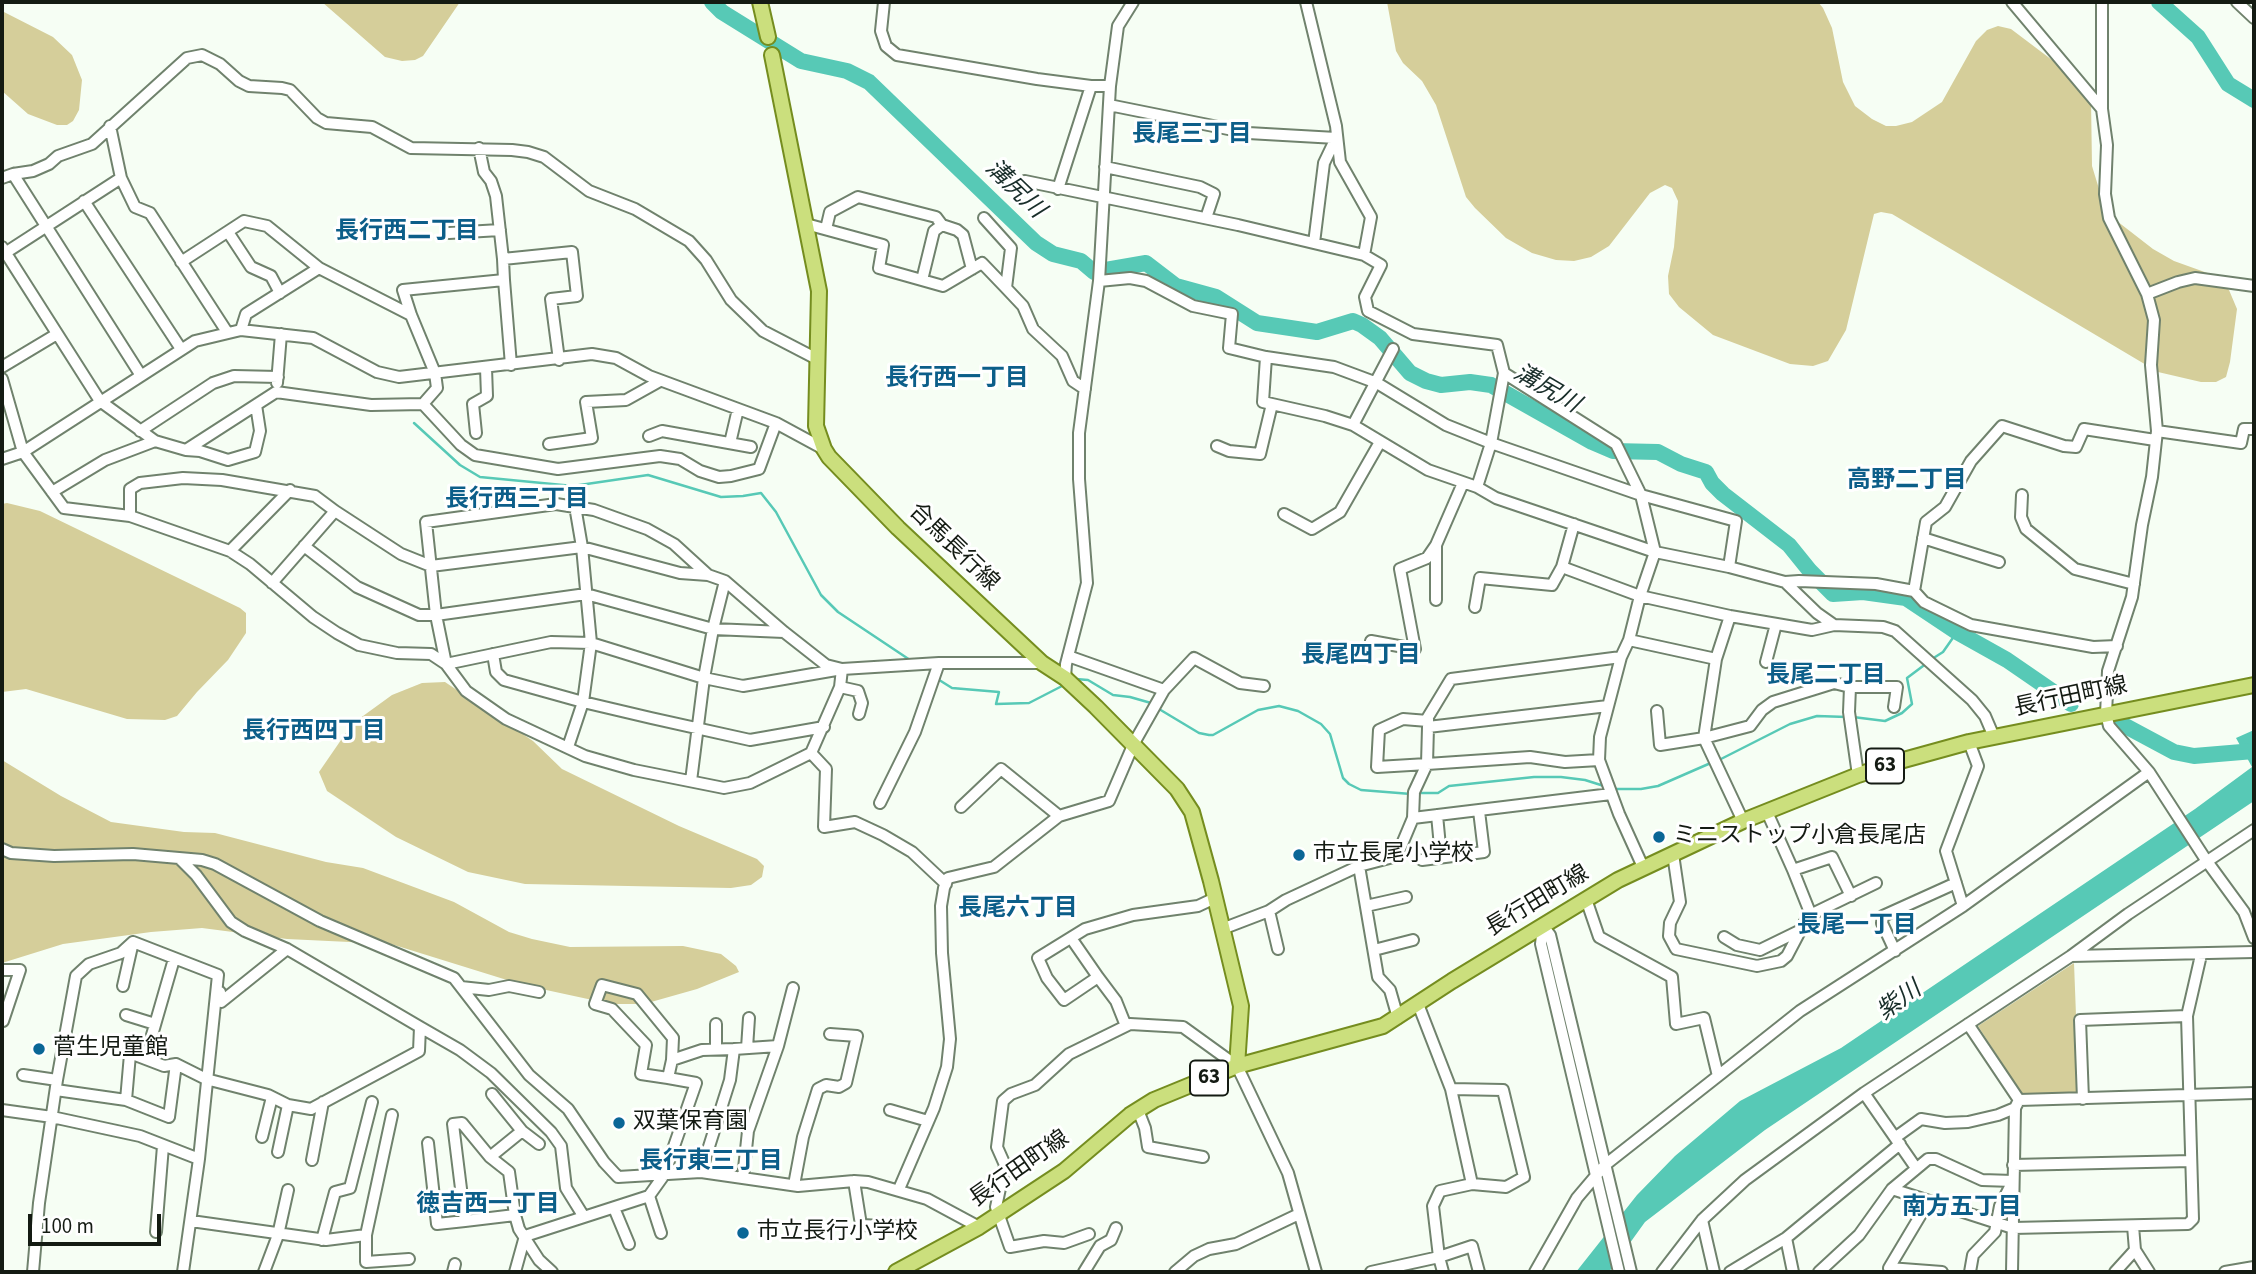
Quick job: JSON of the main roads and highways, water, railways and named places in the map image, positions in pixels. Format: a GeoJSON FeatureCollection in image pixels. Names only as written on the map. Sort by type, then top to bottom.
{"type":"FeatureCollection","features":[{"type":"Feature","properties":{"kind":"main road","name":"合馬長行線"},"geometry":{"type":"LineString","coordinates":[[760,2],[768,37]]}},
{"type":"Feature","properties":{"kind":"main road","name":"合馬長行線"},"geometry":{"type":"LineString","coordinates":[[772,55],[820,290],[816,426],[824,449],[898,528],[1042,663],[1065,678],[1134,743],[1177,789],[1192,812],[1241,1006],[1237,1066]]}},
{"type":"Feature","properties":{"kind":"main road","name":"長行田町線"},"geometry":{"type":"LineString","coordinates":[[896,1272],[979,1227],[1064,1171],[1154,1100],[1237,1066],[1366,1032],[1398,1018],[1586,899],[1643,867],[1744,821],[1858,775],[1969,742],[2254,685]]}},
{"type":"Feature","properties":{"kind":"water"},"geometry":{"type":"Polygon","coordinates":[[[2254,730],[2254,801],[1765,1130],[1645,1222],[1609,1272],[1576,1272],[1637,1195],[1675,1156],[1740,1101],[1841,1048],[2195,809],[2252,767],[2236,738],[2254,730]]]}},
{"type":"Feature","properties":{"kind":"waterway","name":"溝尻川"},"geometry":{"type":"LineString","coordinates":[[712,2],[722,12],[801,61],[847,71],[869,82],[1036,243],[1053,254],[1081,261],[1094,272],[1146,263],[1176,286],[1216,297],[1257,323],[1317,332],[1353,321],[1380,338],[1410,373],[1426,381],[1441,385],[1470,382],[1491,385],[1613,451],[1658,452],[1681,464],[1706,472],[1723,494],[1789,545],[1833,594],[1863,592],[1906,598],[1957,632],[2007,660],[2071,704]]}},
{"type":"Feature","properties":{"kind":"waterway"},"geometry":{"type":"LineString","coordinates":[[2159,2],[2198,37],[2228,84],[2254,100]]}},
{"type":"Feature","properties":{"kind":"waterway"},"geometry":{"type":"LineString","coordinates":[[414,423],[460,465],[480,477],[573,486],[648,475],[721,497],[761,493],[776,512],[821,595],[838,612],[910,660]]}},
{"type":"Feature","properties":{"kind":"waterway"},"geometry":{"type":"LineString","coordinates":[[1932,659],[1943,652],[1957,632]]}},
{"type":"Feature","properties":{"kind":"waterway"},"geometry":{"type":"LineString","coordinates":[[1853,717],[1885,721],[1902,713],[1912,704],[1907,678],[1927,663]]}},
{"type":"Feature","properties":{"kind":"waterway"},"geometry":{"type":"LineString","coordinates":[[936,678],[952,688],[999,692],[996,704],[1029,703],[1064,685]]}},
{"type":"Feature","properties":{"kind":"waterway"},"geometry":{"type":"LineString","coordinates":[[1076,679],[1088,680],[1113,695],[1151,703]]}},
{"type":"Feature","properties":{"kind":"waterway"},"geometry":{"type":"LineString","coordinates":[[1159,709],[1199,733],[1209,735],[1258,710],[1279,706],[1298,711],[1321,724],[1330,734],[1343,778],[1349,784],[1361,790],[1411,794]]}},
{"type":"Feature","properties":{"kind":"waterway"},"geometry":{"type":"LineString","coordinates":[[1719,760],[1790,724],[1817,716],[1847,717]]}},
{"type":"Feature","properties":{"kind":"waterway","name":"溝尻川"},"geometry":{"type":"LineString","coordinates":[[2118,722],[2174,752],[2194,756],[2254,751]]}},
{"type":"Feature","properties":{"kind":"waterway"},"geometry":{"type":"LineString","coordinates":[[1613,789],[1658,786],[1713,762]]}},
{"type":"Feature","properties":{"kind":"waterway"},"geometry":{"type":"LineString","coordinates":[[1418,793],[1438,793],[1449,786],[1534,777],[1585,780],[1604,786]]}},
{"type":"Feature","properties":{"kind":"place","name":"ミニストップ小倉長尾店"},"geometry":{"type":"Point","coordinates":[1659,837]}},
{"type":"Feature","properties":{"kind":"place","name":"市立長尾小学校"},"geometry":{"type":"Point","coordinates":[1299,855]}},
{"type":"Feature","properties":{"kind":"place","name":"菅生児童館"},"geometry":{"type":"Point","coordinates":[39,1049]}},
{"type":"Feature","properties":{"kind":"place","name":"双葉保育園"},"geometry":{"type":"Point","coordinates":[619,1123]}},
{"type":"Feature","properties":{"kind":"place","name":"市立長行小学校"},"geometry":{"type":"Point","coordinates":[743,1233]}},
{"type":"Feature","properties":{"kind":"district","name":"長尾三丁目"},"geometry":{"type":"Point","coordinates":[1192,136]}},
{"type":"Feature","properties":{"kind":"district","name":"長行西二丁目"},"geometry":{"type":"Point","coordinates":[407,233]}},
{"type":"Feature","properties":{"kind":"district","name":"長行西一丁目"},"geometry":{"type":"Point","coordinates":[957,380]}},
{"type":"Feature","properties":{"kind":"district","name":"高野二丁目"},"geometry":{"type":"Point","coordinates":[1907,482]}},
{"type":"Feature","properties":{"kind":"district","name":"長行西三丁目"},"geometry":{"type":"Point","coordinates":[517,501]}},
{"type":"Feature","properties":{"kind":"district","name":"長尾四丁目"},"geometry":{"type":"Point","coordinates":[1361,657]}},
{"type":"Feature","properties":{"kind":"district","name":"長尾二丁目"},"geometry":{"type":"Point","coordinates":[1826,677]}},
{"type":"Feature","properties":{"kind":"district","name":"長行西四丁目"},"geometry":{"type":"Point","coordinates":[314,733]}},
{"type":"Feature","properties":{"kind":"district","name":"長尾六丁目"},"geometry":{"type":"Point","coordinates":[1018,910]}},
{"type":"Feature","properties":{"kind":"district","name":"長尾一丁目"},"geometry":{"type":"Point","coordinates":[1857,927]}},
{"type":"Feature","properties":{"kind":"district","name":"長行東三丁目"},"geometry":{"type":"Point","coordinates":[711,1163]}},
{"type":"Feature","properties":{"kind":"district","name":"徳吉西一丁目"},"geometry":{"type":"Point","coordinates":[488,1206]}},
{"type":"Feature","properties":{"kind":"district","name":"南方五丁目"},"geometry":{"type":"Point","coordinates":[1962,1209]}},
{"type":"Feature","properties":{"kind":"water label","name":"紫川"},"geometry":{"type":"Point","coordinates":[1900,1002]}}]}
